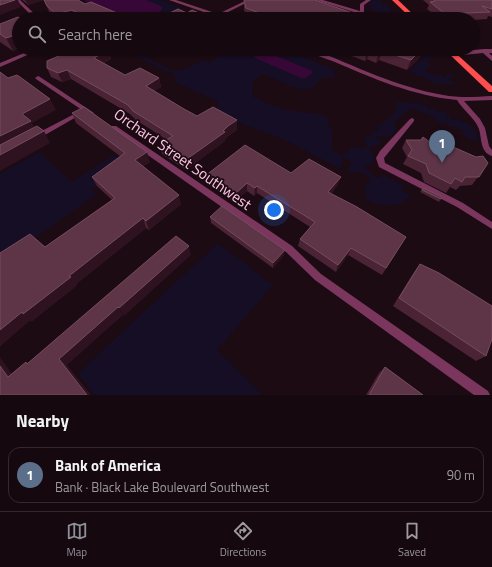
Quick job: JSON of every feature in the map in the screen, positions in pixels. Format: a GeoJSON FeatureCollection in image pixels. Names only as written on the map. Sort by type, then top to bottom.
{"type":"FeatureCollection","features":[{"type":"Feature","properties":{"kind":"main road"},"geometry":{"type":"LineString","coordinates":[[395,0],[408,12]]}},
{"type":"Feature","properties":{"kind":"main road"},"geometry":{"type":"LineString","coordinates":[[454,56],[492,90]]}},
{"type":"Feature","properties":{"kind":"street"},"geometry":{"type":"LineString","coordinates":[[18,0],[31,12]]}},
{"type":"Feature","properties":{"kind":"street"},"geometry":{"type":"LineString","coordinates":[[170,0],[209,12]]}},
{"type":"Feature","properties":{"kind":"street"},"geometry":{"type":"LineString","coordinates":[[225,12],[250,0]]}},
{"type":"Feature","properties":{"kind":"street"},"geometry":{"type":"LineString","coordinates":[[362,12],[362,5],[369,0]]}},
{"type":"Feature","properties":{"kind":"street"},"geometry":{"type":"LineString","coordinates":[[318,2],[358,12]]}},
{"type":"Feature","properties":{"kind":"street"},"geometry":{"type":"LineString","coordinates":[[480,51],[492,50]]}},
{"type":"Feature","properties":{"kind":"street"},"geometry":{"type":"LineString","coordinates":[[484,51],[492,58]]}},
{"type":"Feature","properties":{"kind":"street"},"geometry":{"type":"LineString","coordinates":[[0,65],[21,56]]}},
{"type":"Feature","properties":{"kind":"street"},"geometry":{"type":"LineString","coordinates":[[325,56],[408,89],[448,99],[474,100],[492,98]]}},
{"type":"Feature","properties":{"kind":"street","name":"Orchard Street Southwest"},"geometry":{"type":"LineString","coordinates":[[38,78],[289,249],[318,277],[484,395]]}},
{"type":"Feature","properties":{"kind":"street"},"geometry":{"type":"LineString","coordinates":[[460,100],[478,120],[483,130],[484,143],[489,153],[492,154]]}},
{"type":"Feature","properties":{"kind":"street"},"geometry":{"type":"LineString","coordinates":[[32,139],[86,110]]}},
{"type":"Feature","properties":{"kind":"street"},"geometry":{"type":"LineString","coordinates":[[412,120],[383,153],[380,158],[382,164],[460,205],[492,226]]}},
{"type":"Feature","properties":{"kind":"shaded area"},"geometry":{"type":"Polygon","coordinates":[[[84,0],[146,0],[161,6],[162,10],[158,12],[113,12],[93,6],[84,0]]]}},
{"type":"Feature","properties":{"kind":"shaded area"},"geometry":{"type":"Polygon","coordinates":[[[146,0],[160,0],[181,9],[175,12],[149,12],[161,6],[146,0]]]}},
{"type":"Feature","properties":{"kind":"shaded area"},"geometry":{"type":"Polygon","coordinates":[[[372,0],[383,1],[382,4],[388,5],[393,12],[374,12],[369,5],[371,4],[369,2],[372,0]]]}},
{"type":"Feature","properties":{"kind":"shaded area"},"geometry":{"type":"Polygon","coordinates":[[[136,56],[144,56],[171,70],[175,70],[183,69],[202,60],[208,63],[220,56],[254,56],[255,58],[301,78],[305,78],[311,74],[312,71],[277,56],[300,56],[335,70],[334,74],[338,75],[323,78],[313,87],[305,89],[292,87],[261,74],[254,81],[252,96],[283,109],[328,117],[327,121],[332,130],[332,150],[343,156],[350,152],[348,149],[357,147],[361,149],[366,147],[367,145],[364,141],[367,136],[372,136],[370,132],[374,130],[377,132],[379,130],[375,127],[383,124],[381,123],[386,121],[397,110],[395,105],[399,101],[411,104],[415,102],[425,105],[428,109],[434,108],[437,112],[447,111],[448,114],[445,115],[447,117],[451,115],[450,119],[454,120],[460,118],[460,121],[472,127],[476,131],[479,139],[470,139],[463,134],[465,130],[457,129],[455,126],[448,126],[448,122],[442,124],[427,113],[421,113],[418,110],[407,107],[411,110],[405,112],[394,123],[396,129],[393,135],[379,137],[375,136],[382,144],[369,147],[373,154],[373,163],[363,166],[368,172],[378,178],[384,174],[389,179],[394,179],[394,182],[397,181],[405,188],[402,189],[402,191],[413,197],[404,199],[405,201],[396,205],[374,203],[364,198],[368,192],[363,191],[367,184],[370,183],[368,179],[372,178],[360,172],[351,173],[347,169],[352,165],[352,163],[344,156],[341,169],[285,140],[224,117],[218,111],[217,101],[175,82],[176,78],[171,77],[174,75],[174,72],[162,72],[165,70],[163,68],[159,68],[136,56]]]}},
{"type":"Feature","properties":{"kind":"shaded area"},"geometry":{"type":"Polygon","coordinates":[[[254,56],[277,56],[312,71],[312,74],[305,78],[301,78],[255,58],[254,56]]]}},
{"type":"Feature","properties":{"kind":"shaded area"},"geometry":{"type":"Polygon","coordinates":[[[432,56],[434,58],[426,62],[430,64],[430,67],[425,68],[427,72],[436,75],[441,74],[444,78],[448,74],[453,74],[450,81],[458,85],[436,84],[421,76],[417,76],[410,70],[422,60],[423,57],[432,56]]]}},
{"type":"Feature","properties":{"kind":"shaded area"},"geometry":{"type":"Polygon","coordinates":[[[39,152],[72,182],[114,155],[128,165],[91,189],[97,194],[0,262],[0,174],[39,152]]]}},
{"type":"Feature","properties":{"kind":"shaded area"},"geometry":{"type":"Polygon","coordinates":[[[218,243],[273,285],[217,350],[263,395],[94,395],[78,373],[218,243]]]}},
{"type":"Feature","properties":{"kind":"building"},"geometry":{"type":"Polygon","coordinates":[[[0,0],[15,0],[0,5],[0,0]]]}},
{"type":"Feature","properties":{"kind":"building"},"geometry":{"type":"Polygon","coordinates":[[[44,0],[78,0],[85,4],[91,2],[115,12],[76,12],[72,10],[54,12],[47,6],[44,0]]]}},
{"type":"Feature","properties":{"kind":"building"},"geometry":{"type":"Polygon","coordinates":[[[244,0],[315,0],[350,12],[257,12],[246,8],[244,0]]]}},
{"type":"Feature","properties":{"kind":"building"},"geometry":{"type":"Polygon","coordinates":[[[434,0],[492,0],[492,9],[482,6],[490,12],[442,12],[430,2],[435,1],[434,0]]]}},
{"type":"Feature","properties":{"kind":"building"},"geometry":{"type":"Polygon","coordinates":[[[178,9],[185,12],[172,12],[178,9]]]}},
{"type":"Feature","properties":{"kind":"building"},"geometry":{"type":"Polygon","coordinates":[[[12,19],[12,36],[6,38],[0,34],[0,24],[12,19]]]}},
{"type":"Feature","properties":{"kind":"building"},"geometry":{"type":"Polygon","coordinates":[[[59,56],[98,56],[94,58],[125,75],[140,68],[159,78],[146,86],[197,116],[213,107],[237,120],[223,131],[225,132],[184,161],[160,144],[173,136],[133,111],[128,105],[67,70],[58,73],[47,68],[47,61],[59,56]]]}},
{"type":"Feature","properties":{"kind":"building"},"geometry":{"type":"Polygon","coordinates":[[[398,56],[415,56],[411,60],[398,56]]]}},
{"type":"Feature","properties":{"kind":"building"},"geometry":{"type":"Polygon","coordinates":[[[0,72],[8,78],[17,75],[50,99],[22,114],[31,121],[0,136],[0,72]]]}},
{"type":"Feature","properties":{"kind":"building"},"geometry":{"type":"Polygon","coordinates":[[[84,107],[147,152],[135,160],[179,195],[146,221],[143,218],[69,276],[71,277],[23,314],[22,312],[0,330],[0,253],[30,234],[45,247],[115,198],[92,177],[125,153],[72,113],[84,107]]]}},
{"type":"Feature","properties":{"kind":"building"},"geometry":{"type":"Polygon","coordinates":[[[37,126],[44,131],[0,155],[0,145],[37,126]]]}},
{"type":"Feature","properties":{"kind":"building"},"geometry":{"type":"Polygon","coordinates":[[[423,137],[431,143],[435,139],[476,157],[483,156],[488,163],[479,177],[465,177],[462,182],[455,178],[451,184],[429,173],[426,164],[408,156],[412,150],[406,140],[421,140],[423,137]]]}},
{"type":"Feature","properties":{"kind":"building"},"geometry":{"type":"Polygon","coordinates":[[[245,145],[291,173],[309,159],[341,177],[328,192],[357,207],[406,237],[386,268],[351,248],[338,265],[300,239],[315,222],[257,186],[255,188],[247,183],[234,195],[205,176],[245,145]]]}},
{"type":"Feature","properties":{"kind":"building"},"geometry":{"type":"Polygon","coordinates":[[[423,188],[442,197],[441,199],[422,190],[423,188]]]}},
{"type":"Feature","properties":{"kind":"building"},"geometry":{"type":"Polygon","coordinates":[[[222,206],[285,250],[273,263],[210,217],[222,206]]]}},
{"type":"Feature","properties":{"kind":"building"},"geometry":{"type":"Polygon","coordinates":[[[176,236],[189,246],[59,359],[87,395],[0,395],[0,366],[8,377],[26,362],[27,364],[176,236]]]}},
{"type":"Feature","properties":{"kind":"building"},"geometry":{"type":"Polygon","coordinates":[[[420,264],[439,273],[492,306],[492,339],[486,356],[399,298],[420,264]]]}},
{"type":"Feature","properties":{"kind":"building"},"geometry":{"type":"Polygon","coordinates":[[[385,367],[423,395],[369,395],[385,367]]]}},
{"type":"Feature","properties":{"kind":"place","name":"Bank of America"},"geometry":{"type":"Point","coordinates":[442,163]}}]}
